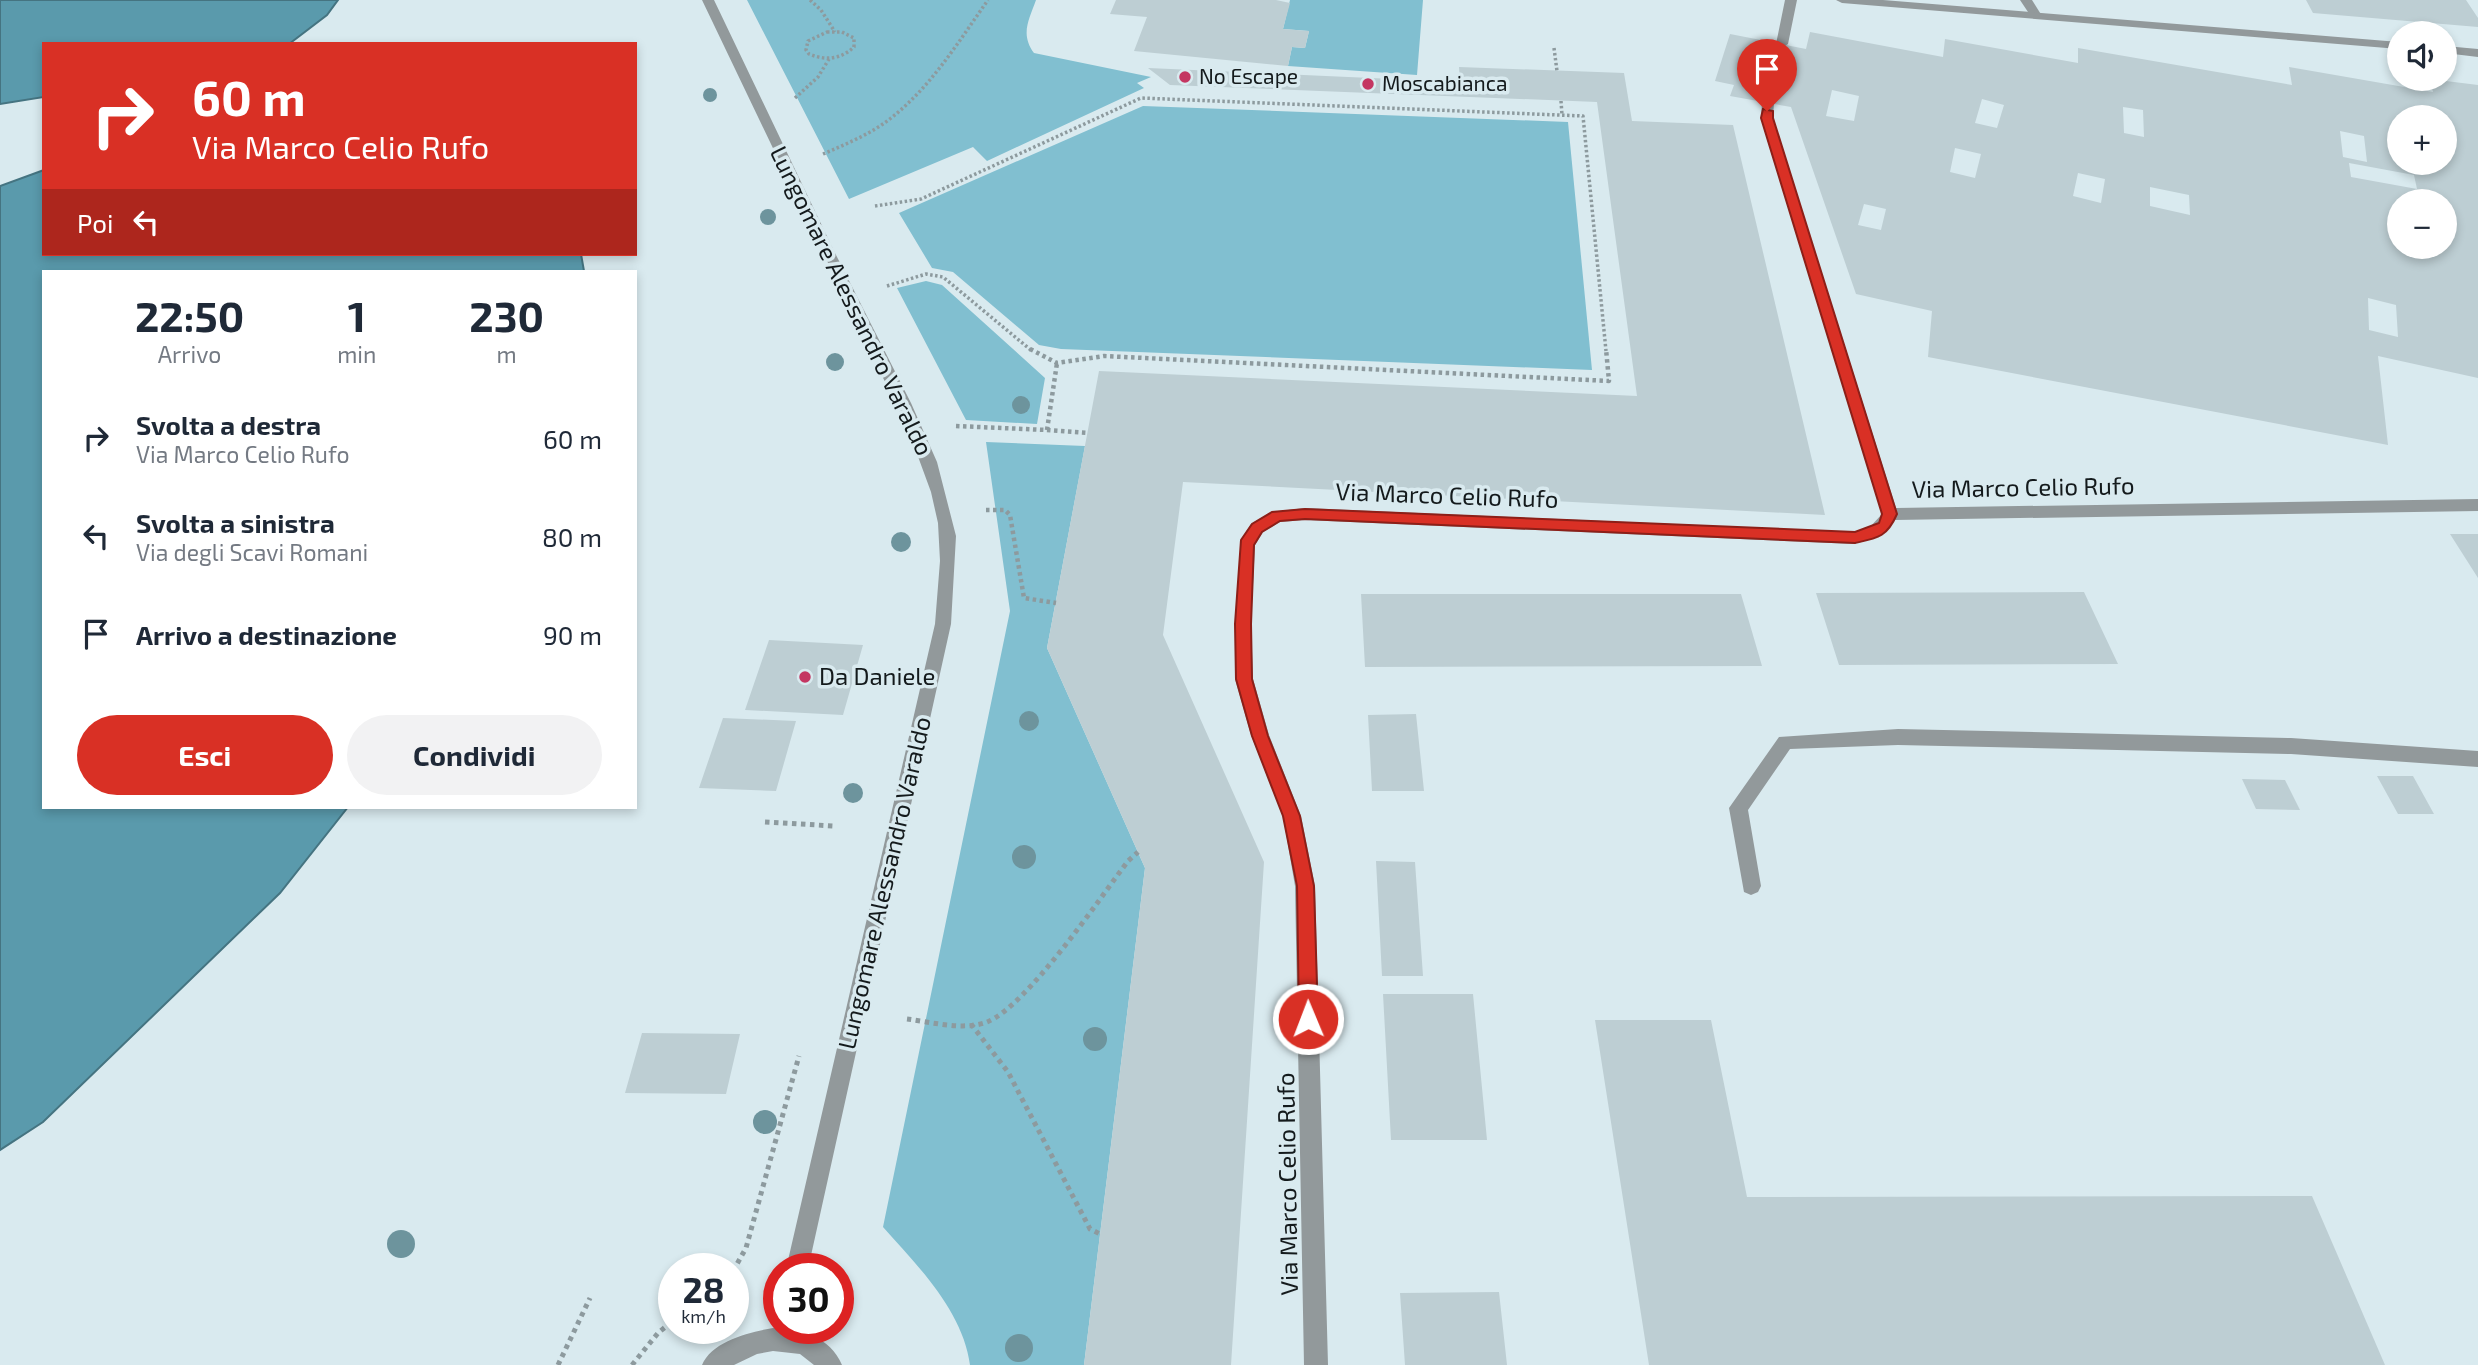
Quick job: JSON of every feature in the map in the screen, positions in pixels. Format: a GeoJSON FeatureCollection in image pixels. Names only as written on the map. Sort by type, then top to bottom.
{"type":"FeatureCollection","features":[{"type":"Feature","properties":{"kind":"street","name":"Lungomare Alessandro Varaldo"},"geometry":{"type":"LineString","coordinates":[[708,0],[796,188],[919,437],[940,496],[947,527],[948,561],[943,624],[801,1253]]}},
{"type":"Feature","properties":{"kind":"street"},"geometry":{"type":"LineString","coordinates":[[1783,44],[1791,0]]}},
{"type":"Feature","properties":{"kind":"street"},"geometry":{"type":"LineString","coordinates":[[1842,0],[2387,45]]}},
{"type":"Feature","properties":{"kind":"street"},"geometry":{"type":"LineString","coordinates":[[2026,0],[2036,16]]}},
{"type":"Feature","properties":{"kind":"street"},"geometry":{"type":"LineString","coordinates":[[2457,51],[2478,53]]}},
{"type":"Feature","properties":{"kind":"street"},"geometry":{"type":"LineString","coordinates":[[1768,103],[1767,118],[1890,514]]}},
{"type":"Feature","properties":{"kind":"street","name":"Via Marco Celio Rufo"},"geometry":{"type":"LineString","coordinates":[[1316,1365],[1306,886],[1292,816],[1260,736],[1244,679],[1243,624],[1247,544],[1257,528],[1277,516],[1305,514],[1855,538],[1871,534],[1884,526],[1890,514],[2478,505]]}},
{"type":"Feature","properties":{"kind":"street"},"geometry":{"type":"LineString","coordinates":[[1751,886],[1738,808],[1785,742],[1898,737],[2263,746],[2478,759]]}},
{"type":"Feature","properties":{"kind":"street"},"geometry":{"type":"LineString","coordinates":[[714,1365],[724,1356],[763,1339]]}},
{"type":"Feature","properties":{"kind":"street"},"geometry":{"type":"LineString","coordinates":[[804,1344],[830,1365]]}},
{"type":"Feature","properties":{"kind":"path"},"geometry":{"type":"LineString","coordinates":[[810,0],[821,10],[835,32]]}},
{"type":"Feature","properties":{"kind":"path"},"geometry":{"type":"LineString","coordinates":[[814,159],[859,138],[892,117],[923,85],[988,0]]}},
{"type":"Feature","properties":{"kind":"path"},"geometry":{"type":"LineString","coordinates":[[835,32],[849,35],[855,42],[844,55],[829,59],[814,57],[806,50],[806,46],[819,34],[835,32]]}},
{"type":"Feature","properties":{"kind":"path"},"geometry":{"type":"LineString","coordinates":[[1554,48],[1557,71]]}},
{"type":"Feature","properties":{"kind":"path"},"geometry":{"type":"LineString","coordinates":[[787,106],[818,77],[829,59]]}},
{"type":"Feature","properties":{"kind":"path"},"geometry":{"type":"LineString","coordinates":[[875,206],[921,199],[1141,98],[1583,116],[1609,381],[1104,356],[1056,363],[1035,353],[943,277],[926,274],[883,287]]}},
{"type":"Feature","properties":{"kind":"path"},"geometry":{"type":"LineString","coordinates":[[1561,101],[1562,115]]}},
{"type":"Feature","properties":{"kind":"path"},"geometry":{"type":"LineString","coordinates":[[1047,430],[1056,363]]}},
{"type":"Feature","properties":{"kind":"path"},"geometry":{"type":"LineString","coordinates":[[956,426],[1088,433]]}},
{"type":"Feature","properties":{"kind":"path"},"geometry":{"type":"LineString","coordinates":[[986,510],[1005,510],[1010,515],[1024,598],[1056,603]]}},
{"type":"Feature","properties":{"kind":"path"},"geometry":{"type":"LineString","coordinates":[[765,822],[834,826]]}},
{"type":"Feature","properties":{"kind":"path"},"geometry":{"type":"LineString","coordinates":[[907,1019],[970,1024],[991,1021],[1037,978],[1128,860],[1138,852]]}},
{"type":"Feature","properties":{"kind":"path"},"geometry":{"type":"LineString","coordinates":[[970,1024],[1001,1060],[1090,1228],[1100,1234]]}},
{"type":"Feature","properties":{"kind":"path"},"geometry":{"type":"LineString","coordinates":[[743,1253],[800,1053]]}},
{"type":"Feature","properties":{"kind":"path"},"geometry":{"type":"LineString","coordinates":[[558,1365],[590,1298]]}},
{"type":"Feature","properties":{"kind":"path"},"geometry":{"type":"LineString","coordinates":[[632,1365],[658,1333]]}},
{"type":"Feature","properties":{"kind":"shaded area"},"geometry":{"type":"Polygon","coordinates":[[[0,0],[338,0],[327,15],[292,42],[42,42],[42,97],[0,104],[0,0]]]}},
{"type":"Feature","properties":{"kind":"shaded area"},"geometry":{"type":"Polygon","coordinates":[[[747,0],[1036,0],[1027,33],[1027,40],[1034,53],[1151,77],[1137,83],[1144,88],[987,161],[973,147],[849,199],[747,0]]]}},
{"type":"Feature","properties":{"kind":"shaded area"},"geometry":{"type":"Polygon","coordinates":[[[1290,0],[1423,0],[1417,75],[1288,66],[1292,47],[1305,48],[1309,31],[1283,29],[1290,0]]]}},
{"type":"Feature","properties":{"kind":"shaded area"},"geometry":{"type":"Polygon","coordinates":[[[1143,106],[1568,122],[1592,370],[1061,349],[1039,345],[953,272],[932,268],[899,213],[1143,106]]]}},
{"type":"Feature","properties":{"kind":"shaded area"},"geometry":{"type":"Polygon","coordinates":[[[42,171],[42,256],[581,256],[584,270],[42,270],[42,809],[346,809],[280,893],[43,1122],[0,1150],[0,186],[42,171]]]}},
{"type":"Feature","properties":{"kind":"shaded area"},"geometry":{"type":"Polygon","coordinates":[[[926,281],[942,285],[1045,378],[1037,424],[966,420],[897,288],[926,281]]]}},
{"type":"Feature","properties":{"kind":"shaded area"},"geometry":{"type":"Polygon","coordinates":[[[986,442],[1085,446],[1047,648],[1145,868],[1084,1365],[970,1365],[958,1326],[937,1290],[883,1227],[1010,611],[986,442]]]}},
{"type":"Feature","properties":{"kind":"building"},"geometry":{"type":"Polygon","coordinates":[[[1116,0],[1276,0],[1290,3],[1283,29],[1309,31],[1305,48],[1292,47],[1288,66],[1134,51],[1147,17],[1110,14],[1116,0]]]}},
{"type":"Feature","properties":{"kind":"building"},"geometry":{"type":"Polygon","coordinates":[[[2306,0],[2466,0],[2478,18],[2478,27],[2457,25],[2457,21],[2407,21],[2313,13],[2306,0]]]}},
{"type":"Feature","properties":{"kind":"building"},"geometry":{"type":"Polygon","coordinates":[[[1810,32],[1943,57],[1945,39],[2078,63],[2078,48],[2292,85],[2289,67],[2387,84],[2387,91],[2457,91],[2457,82],[2478,85],[2478,378],[2378,356],[2388,445],[1928,357],[1932,311],[1856,294],[1791,107],[1730,96],[1734,85],[1715,81],[1730,34],[1806,49],[1810,32]],[[1832,90],[1826,116],[1854,121],[1859,96],[1832,90]],[[1982,99],[1975,123],[1997,128],[2004,105],[1982,99]],[[2123,107],[2124,133],[2144,137],[2143,110],[2123,107]],[[2340,131],[2343,157],[2367,162],[2364,136],[2340,131]],[[1955,148],[1950,172],[1975,178],[1981,154],[1955,148]],[[2078,173],[2073,196],[2101,203],[2105,179],[2078,173]],[[2150,187],[2150,206],[2190,215],[2189,195],[2150,187]],[[1864,204],[1858,225],[1881,230],[1886,209],[1864,204]],[[2368,298],[2369,330],[2398,337],[2396,305],[2368,298]]]}},
{"type":"Feature","properties":{"kind":"building"},"geometry":{"type":"Polygon","coordinates":[[[1459,67],[1624,73],[1632,121],[1733,125],[1825,515],[1183,482],[1163,635],[1264,862],[1231,1365],[1084,1365],[1145,868],[1047,648],[1099,371],[1637,396],[1597,102],[1170,85],[1148,68],[1460,82],[1459,67]]]}},
{"type":"Feature","properties":{"kind":"building"},"geometry":{"type":"Polygon","coordinates":[[[2450,534],[2478,534],[2478,578],[2450,534]]]}},
{"type":"Feature","properties":{"kind":"building"},"geometry":{"type":"Polygon","coordinates":[[[2084,592],[2118,664],[1839,665],[1816,593],[2084,592]]]}},
{"type":"Feature","properties":{"kind":"building"},"geometry":{"type":"Polygon","coordinates":[[[1361,594],[1741,594],[1762,666],[1365,667],[1361,594]]]}},
{"type":"Feature","properties":{"kind":"building","name":"Da Daniele"},"geometry":{"type":"Polygon","coordinates":[[[769,640],[863,645],[843,715],[745,710],[769,640]]]}},
{"type":"Feature","properties":{"kind":"building"},"geometry":{"type":"Polygon","coordinates":[[[1416,714],[1424,791],[1372,791],[1368,715],[1416,714]]]}},
{"type":"Feature","properties":{"kind":"building"},"geometry":{"type":"Polygon","coordinates":[[[723,718],[796,721],[776,791],[699,788],[723,718]]]}},
{"type":"Feature","properties":{"kind":"building"},"geometry":{"type":"Polygon","coordinates":[[[2377,776],[2413,776],[2434,814],[2398,814],[2377,776]]]}},
{"type":"Feature","properties":{"kind":"building"},"geometry":{"type":"Polygon","coordinates":[[[2242,779],[2285,780],[2300,810],[2256,809],[2242,779]]]}},
{"type":"Feature","properties":{"kind":"building"},"geometry":{"type":"Polygon","coordinates":[[[1376,861],[1415,862],[1423,976],[1382,976],[1376,861]]]}},
{"type":"Feature","properties":{"kind":"building"},"geometry":{"type":"Polygon","coordinates":[[[1383,994],[1473,994],[1487,1140],[1391,1140],[1383,994]]]}},
{"type":"Feature","properties":{"kind":"building"},"geometry":{"type":"Polygon","coordinates":[[[1595,1020],[1711,1020],[1747,1197],[2312,1196],[2385,1365],[1649,1365],[1595,1020]]]}},
{"type":"Feature","properties":{"kind":"building"},"geometry":{"type":"Polygon","coordinates":[[[642,1033],[740,1034],[726,1094],[625,1093],[642,1033]]]}},
{"type":"Feature","properties":{"kind":"building"},"geometry":{"type":"Polygon","coordinates":[[[1499,1292],[1507,1365],[1405,1365],[1400,1293],[1499,1292]]]}},
{"type":"Feature","properties":{"kind":"tunnel"},"geometry":{"type":"LineString","coordinates":[[1768,102],[1782,44]]}},
{"type":"Feature","properties":{"kind":"place","name":"No Escape"},"geometry":{"type":"Point","coordinates":[1185,77]}},
{"type":"Feature","properties":{"kind":"place","name":"Moscabianca"},"geometry":{"type":"Point","coordinates":[1368,84]}},
{"type":"Feature","properties":{"kind":"place","name":"Da Daniele"},"geometry":{"type":"Point","coordinates":[805,677]}},
{"type":"Feature","properties":{"kind":"route"},"geometry":{"type":"LineString","coordinates":[[1308,1019],[1306,886],[1292,816],[1260,736],[1244,679],[1243,624],[1247,544],[1257,528],[1277,516],[1305,514],[1855,538],[1871,534],[1884,526],[1890,514],[1794,208],[1767,111]]}}]}
